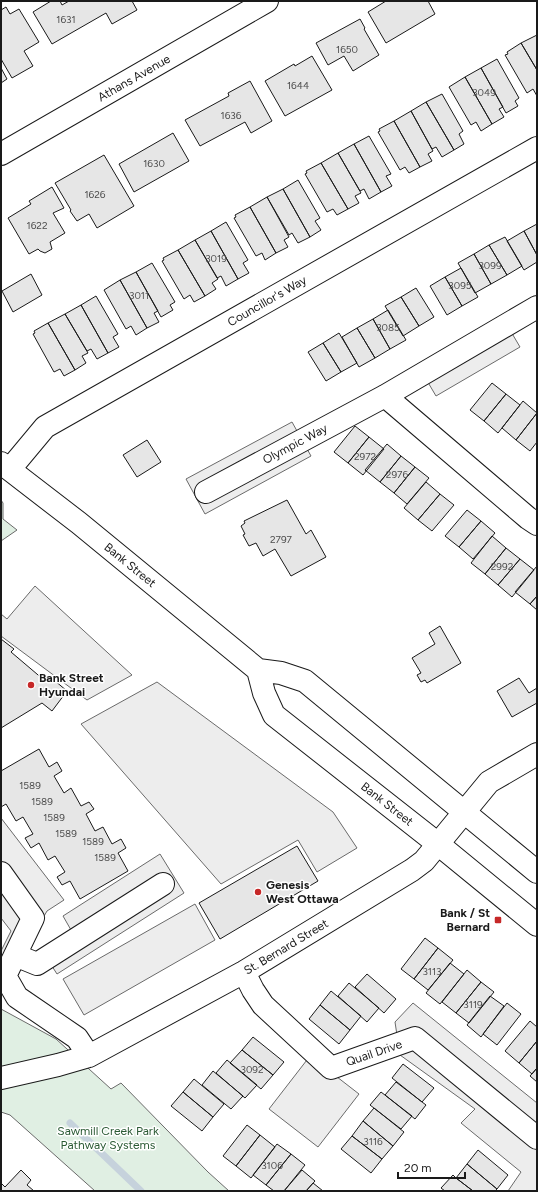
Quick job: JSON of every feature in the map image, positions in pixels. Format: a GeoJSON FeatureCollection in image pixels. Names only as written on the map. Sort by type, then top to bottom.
{"type":"FeatureCollection","features":[{"type":"Feature","properties":{"kind":"street","name":"Athans Avenue"},"geometry":{"type":"LineString","coordinates":[[1,154],[267,1]]}},
{"type":"Feature","properties":{"kind":"street","name":"Councillor's Way"},"geometry":{"type":"LineString","coordinates":[[5,466],[45,427],[537,148]]}},
{"type":"Feature","properties":{"kind":"street","name":"Olympic Way"},"geometry":{"type":"LineString","coordinates":[[206,492],[385,396],[537,307]]}},
{"type":"Feature","properties":{"kind":"street"},"geometry":{"type":"LineString","coordinates":[[385,396],[528,518],[537,524]]}},
{"type":"Feature","properties":{"kind":"street","name":"Bank Street"},"geometry":{"type":"LineString","coordinates":[[5,466],[79,523],[258,670],[264,693],[274,715],[438,844],[537,925]]}},
{"type":"Feature","properties":{"kind":"street"},"geometry":{"type":"LineString","coordinates":[[258,670],[281,673],[305,681],[537,872]]}},
{"type":"Feature","properties":{"kind":"street","name":"St. Bernard Street"},"geometry":{"type":"LineString","coordinates":[[1,1078],[58,1065],[89,1056],[244,972],[412,870],[424,861],[489,782],[537,754]]}},
{"type":"Feature","properties":{"kind":"street"},"geometry":{"type":"LineString","coordinates":[[1,873],[33,918],[5,976],[17,997],[77,1038],[89,1056]]}},
{"type":"Feature","properties":{"kind":"street"},"geometry":{"type":"LineString","coordinates":[[15,956],[37,964],[163,884]]}},
{"type":"Feature","properties":{"kind":"street","name":"Quail Drive"},"geometry":{"type":"LineString","coordinates":[[244,972],[263,1005],[331,1068],[415,1038],[537,1138]]}},
{"type":"Feature","properties":{"kind":"green space"},"geometry":{"type":"Polygon","coordinates":[[[1,500],[3,503],[3,519],[17,530],[1,541],[1,500]]]}},
{"type":"Feature","properties":{"kind":"green space","name":"Sawmill Creek Park Pathway Systems"},"geometry":{"type":"Polygon","coordinates":[[[1,1009],[56,1039],[111,1089],[121,1083],[208,1172],[229,1191],[95,1191],[10,1115],[1,1112],[1,1009]]]}},
{"type":"Feature","properties":{"kind":"shaded area"},"geometry":{"type":"Polygon","coordinates":[[[510,330],[520,347],[436,396],[426,379],[510,330]]]}},
{"type":"Feature","properties":{"kind":"shaded area"},"geometry":{"type":"Polygon","coordinates":[[[292,422],[311,456],[205,514],[186,479],[292,422]]]}},
{"type":"Feature","properties":{"kind":"shaded area"},"geometry":{"type":"Polygon","coordinates":[[[35,586],[132,675],[87,700],[1,636],[1,614],[7,619],[35,586]]]}},
{"type":"Feature","properties":{"kind":"shaded area"},"geometry":{"type":"Polygon","coordinates":[[[157,682],[333,812],[357,848],[317,872],[298,840],[221,884],[81,724],[157,682]]]}},
{"type":"Feature","properties":{"kind":"shaded area"},"geometry":{"type":"Polygon","coordinates":[[[1,818],[64,900],[47,911],[3,987],[1,986],[1,951],[11,931],[1,918],[1,818]]]}},
{"type":"Feature","properties":{"kind":"shaded area"},"geometry":{"type":"Polygon","coordinates":[[[160,854],[184,893],[57,974],[41,949],[71,930],[63,916],[160,854]]]}},
{"type":"Feature","properties":{"kind":"shaded area"},"geometry":{"type":"Polygon","coordinates":[[[195,904],[215,940],[84,1015],[63,979],[195,904]]]}},
{"type":"Feature","properties":{"kind":"shaded area"},"geometry":{"type":"Polygon","coordinates":[[[413,1003],[537,1103],[537,1191],[508,1191],[521,1172],[461,1123],[475,1109],[400,1055],[395,1022],[413,1003]]]}},
{"type":"Feature","properties":{"kind":"shaded area"},"geometry":{"type":"Polygon","coordinates":[[[310,1056],[359,1094],[318,1147],[269,1109],[310,1056]]]}},
{"type":"Feature","properties":{"kind":"building"},"geometry":{"type":"Polygon","coordinates":[[[51,1],[60,1],[62,5],[69,1],[132,1],[137,10],[112,24],[106,13],[52,44],[33,12],[51,1]]]}},
{"type":"Feature","properties":{"kind":"building"},"geometry":{"type":"Polygon","coordinates":[[[386,1],[428,1],[435,14],[386,43],[368,12],[386,1]]]}},
{"type":"Feature","properties":{"kind":"building"},"geometry":{"type":"Polygon","coordinates":[[[6,7],[10,14],[19,9],[39,42],[24,51],[33,66],[12,78],[1,59],[1,10],[6,7]]]}},
{"type":"Feature","properties":{"kind":"building"},"geometry":{"type":"Polygon","coordinates":[[[360,19],[379,55],[353,71],[344,56],[328,65],[316,43],[360,19]]]}},
{"type":"Feature","properties":{"kind":"building"},"geometry":{"type":"Polygon","coordinates":[[[537,35],[537,70],[521,43],[537,35]]]}},
{"type":"Feature","properties":{"kind":"building"},"geometry":{"type":"Polygon","coordinates":[[[521,43],[537,70],[537,96],[533,89],[527,93],[505,55],[521,43]]]}},
{"type":"Feature","properties":{"kind":"building"},"geometry":{"type":"Polygon","coordinates":[[[312,56],[332,90],[285,116],[265,81],[294,64],[295,66],[312,56]]]}},
{"type":"Feature","properties":{"kind":"building"},"geometry":{"type":"Polygon","coordinates":[[[497,59],[519,98],[515,101],[518,106],[506,113],[481,68],[497,59]]]}},
{"type":"Feature","properties":{"kind":"building"},"geometry":{"type":"Polygon","coordinates":[[[1,68],[7,79],[1,83],[1,68]]]}},
{"type":"Feature","properties":{"kind":"building"},"geometry":{"type":"Polygon","coordinates":[[[481,68],[503,107],[499,109],[504,117],[492,124],[465,77],[481,68]]]}},
{"type":"Feature","properties":{"kind":"building"},"geometry":{"type":"Polygon","coordinates":[[[465,77],[492,124],[481,131],[476,122],[471,125],[449,87],[465,77]]]}},
{"type":"Feature","properties":{"kind":"building"},"geometry":{"type":"Polygon","coordinates":[[[250,81],[272,121],[251,133],[245,122],[200,146],[185,120],[229,96],[228,93],[250,81]]]}},
{"type":"Feature","properties":{"kind":"building"},"geometry":{"type":"Polygon","coordinates":[[[442,94],[463,131],[459,134],[464,144],[454,150],[426,102],[442,94]]]}},
{"type":"Feature","properties":{"kind":"building"},"geometry":{"type":"Polygon","coordinates":[[[426,102],[454,150],[442,157],[436,147],[432,149],[411,111],[426,102]]]}},
{"type":"Feature","properties":{"kind":"building"},"geometry":{"type":"Polygon","coordinates":[[[411,111],[433,151],[428,154],[432,161],[420,167],[394,121],[411,111]]]}},
{"type":"Feature","properties":{"kind":"building"},"geometry":{"type":"Polygon","coordinates":[[[394,121],[420,167],[409,173],[405,167],[400,170],[378,132],[380,131],[379,129],[394,121]]]}},
{"type":"Feature","properties":{"kind":"building"},"geometry":{"type":"Polygon","coordinates":[[[173,133],[189,161],[134,192],[119,164],[173,133]]]}},
{"type":"Feature","properties":{"kind":"building"},"geometry":{"type":"Polygon","coordinates":[[[369,136],[391,174],[386,176],[392,186],[381,192],[354,144],[369,136]]]}},
{"type":"Feature","properties":{"kind":"building"},"geometry":{"type":"Polygon","coordinates":[[[354,144],[381,192],[369,199],[364,189],[360,191],[338,153],[354,144]]]}},
{"type":"Feature","properties":{"kind":"building"},"geometry":{"type":"Polygon","coordinates":[[[338,153],[361,193],[355,196],[359,203],[348,209],[321,163],[338,153]]]}},
{"type":"Feature","properties":{"kind":"building"},"geometry":{"type":"Polygon","coordinates":[[[104,155],[134,206],[97,228],[89,214],[77,221],[55,183],[104,155]]]}},
{"type":"Feature","properties":{"kind":"building"},"geometry":{"type":"Polygon","coordinates":[[[321,163],[348,209],[337,215],[333,209],[327,212],[305,174],[307,173],[306,171],[321,163]]]}},
{"type":"Feature","properties":{"kind":"building"},"geometry":{"type":"Polygon","coordinates":[[[298,180],[320,218],[315,221],[321,230],[310,237],[283,189],[298,180]]]}},
{"type":"Feature","properties":{"kind":"building"},"geometry":{"type":"Polygon","coordinates":[[[52,187],[64,208],[53,213],[65,233],[50,242],[52,249],[45,253],[38,249],[29,254],[8,218],[31,204],[29,201],[52,187]]]}},
{"type":"Feature","properties":{"kind":"building"},"geometry":{"type":"Polygon","coordinates":[[[283,189],[310,237],[298,243],[292,233],[289,235],[267,197],[283,189]]]}},
{"type":"Feature","properties":{"kind":"building"},"geometry":{"type":"Polygon","coordinates":[[[267,197],[289,237],[284,240],[288,247],[276,253],[250,207],[267,197]]]}},
{"type":"Feature","properties":{"kind":"building"},"geometry":{"type":"Polygon","coordinates":[[[250,207],[276,253],[265,260],[262,253],[256,256],[234,218],[236,217],[235,215],[250,207]]]}},
{"type":"Feature","properties":{"kind":"building"},"geometry":{"type":"Polygon","coordinates":[[[226,222],[248,260],[243,263],[249,273],[238,279],[211,231],[226,222]]]}},
{"type":"Feature","properties":{"kind":"building"},"geometry":{"type":"Polygon","coordinates":[[[537,224],[537,255],[524,231],[537,224]]]}},
{"type":"Feature","properties":{"kind":"building"},"geometry":{"type":"Polygon","coordinates":[[[211,231],[238,279],[226,286],[221,276],[217,278],[195,240],[211,231]]]}},
{"type":"Feature","properties":{"kind":"building"},"geometry":{"type":"Polygon","coordinates":[[[524,231],[537,255],[537,262],[524,270],[507,241],[524,231]]]}},
{"type":"Feature","properties":{"kind":"building"},"geometry":{"type":"Polygon","coordinates":[[[505,237],[522,266],[507,275],[489,245],[505,237]]]}},
{"type":"Feature","properties":{"kind":"building"},"geometry":{"type":"Polygon","coordinates":[[[195,240],[218,279],[212,283],[216,289],[205,296],[178,250],[195,240]]]}},
{"type":"Feature","properties":{"kind":"building"},"geometry":{"type":"Polygon","coordinates":[[[489,245],[507,275],[491,284],[474,254],[489,245]]]}},
{"type":"Feature","properties":{"kind":"building"},"geometry":{"type":"Polygon","coordinates":[[[178,250],[205,296],[194,302],[190,295],[184,299],[162,261],[164,260],[163,258],[178,250]]]}},
{"type":"Feature","properties":{"kind":"building"},"geometry":{"type":"Polygon","coordinates":[[[474,254],[491,284],[475,293],[458,263],[474,254]]]}},
{"type":"Feature","properties":{"kind":"building"},"geometry":{"type":"Polygon","coordinates":[[[152,263],[175,302],[170,305],[173,310],[161,317],[136,272],[152,263]]]}},
{"type":"Feature","properties":{"kind":"building"},"geometry":{"type":"Polygon","coordinates":[[[461,268],[478,297],[462,306],[445,277],[461,268]]]}},
{"type":"Feature","properties":{"kind":"building"},"geometry":{"type":"Polygon","coordinates":[[[136,272],[158,311],[154,313],[159,322],[147,328],[120,280],[136,272]]]}},
{"type":"Feature","properties":{"kind":"building"},"geometry":{"type":"Polygon","coordinates":[[[31,274],[42,295],[13,312],[2,291],[31,274]]]}},
{"type":"Feature","properties":{"kind":"building"},"geometry":{"type":"Polygon","coordinates":[[[445,277],[462,306],[447,315],[430,286],[445,277]]]}},
{"type":"Feature","properties":{"kind":"building"},"geometry":{"type":"Polygon","coordinates":[[[120,280],[147,328],[136,335],[131,326],[126,329],[104,290],[120,280]]]}},
{"type":"Feature","properties":{"kind":"building"},"geometry":{"type":"Polygon","coordinates":[[[416,288],[434,317],[419,326],[401,297],[416,288]]]}},
{"type":"Feature","properties":{"kind":"building"},"geometry":{"type":"Polygon","coordinates":[[[96,296],[118,334],[113,337],[119,347],[108,353],[81,305],[96,296]]]}},
{"type":"Feature","properties":{"kind":"building"},"geometry":{"type":"Polygon","coordinates":[[[401,297],[419,326],[403,336],[385,306],[401,297]]]}},
{"type":"Feature","properties":{"kind":"building"},"geometry":{"type":"Polygon","coordinates":[[[81,305],[108,353],[97,359],[91,349],[87,351],[65,314],[81,305]]]}},
{"type":"Feature","properties":{"kind":"building"},"geometry":{"type":"Polygon","coordinates":[[[388,310],[406,340],[390,349],[373,319],[388,310]]]}},
{"type":"Feature","properties":{"kind":"building"},"geometry":{"type":"Polygon","coordinates":[[[65,314],[88,353],[82,356],[86,363],[75,370],[48,323],[65,314]]]}},
{"type":"Feature","properties":{"kind":"building"},"geometry":{"type":"Polygon","coordinates":[[[373,319],[390,349],[375,358],[357,328],[373,319]]]}},
{"type":"Feature","properties":{"kind":"building"},"geometry":{"type":"Polygon","coordinates":[[[48,323],[75,370],[64,376],[60,369],[54,372],[33,334],[35,333],[34,331],[48,323]]]}},
{"type":"Feature","properties":{"kind":"building"},"geometry":{"type":"Polygon","coordinates":[[[357,328],[375,358],[359,367],[342,337],[357,328]]]}},
{"type":"Feature","properties":{"kind":"building"},"geometry":{"type":"Polygon","coordinates":[[[339,333],[357,363],[341,372],[323,343],[339,333]]]}},
{"type":"Feature","properties":{"kind":"building"},"geometry":{"type":"Polygon","coordinates":[[[323,343],[341,372],[326,381],[308,352],[323,343]]]}},
{"type":"Feature","properties":{"kind":"building"},"geometry":{"type":"Polygon","coordinates":[[[492,383],[506,394],[484,421],[470,410],[492,383]]]}},
{"type":"Feature","properties":{"kind":"building"},"geometry":{"type":"Polygon","coordinates":[[[506,394],[520,405],[498,433],[484,421],[506,394]]]}},
{"type":"Feature","properties":{"kind":"building"},"geometry":{"type":"Polygon","coordinates":[[[523,401],[537,413],[516,440],[502,428],[523,401]]]}},
{"type":"Feature","properties":{"kind":"building"},"geometry":{"type":"Polygon","coordinates":[[[537,413],[537,442],[530,451],[516,440],[537,413]]]}},
{"type":"Feature","properties":{"kind":"building"},"geometry":{"type":"Polygon","coordinates":[[[355,426],[369,437],[348,463],[334,452],[355,426]]]}},
{"type":"Feature","properties":{"kind":"building"},"geometry":{"type":"Polygon","coordinates":[[[369,437],[384,449],[363,475],[348,463],[369,437]]]}},
{"type":"Feature","properties":{"kind":"building"},"geometry":{"type":"Polygon","coordinates":[[[147,440],[161,462],[137,477],[123,455],[147,440]]]}},
{"type":"Feature","properties":{"kind":"building"},"geometry":{"type":"Polygon","coordinates":[[[387,444],[401,456],[380,482],[365,470],[387,444]]]}},
{"type":"Feature","properties":{"kind":"building"},"geometry":{"type":"Polygon","coordinates":[[[401,456],[415,467],[394,493],[380,482],[401,456]]]}},
{"type":"Feature","properties":{"kind":"building"},"geometry":{"type":"Polygon","coordinates":[[[415,467],[429,478],[407,504],[394,493],[415,467]]]}},
{"type":"Feature","properties":{"kind":"building"},"geometry":{"type":"Polygon","coordinates":[[[426,482],[440,494],[418,520],[404,508],[426,482]]]}},
{"type":"Feature","properties":{"kind":"building"},"geometry":{"type":"Polygon","coordinates":[[[440,494],[454,505],[432,531],[418,520],[440,494]]]}},
{"type":"Feature","properties":{"kind":"building"},"geometry":{"type":"Polygon","coordinates":[[[287,500],[306,534],[311,530],[326,557],[291,576],[275,549],[263,556],[256,543],[249,546],[243,535],[245,534],[241,526],[245,523],[244,521],[287,500]]]}},
{"type":"Feature","properties":{"kind":"building"},"geometry":{"type":"Polygon","coordinates":[[[467,510],[481,521],[459,547],[445,536],[467,510]]]}},
{"type":"Feature","properties":{"kind":"building"},"geometry":{"type":"Polygon","coordinates":[[[481,521],[495,533],[473,559],[459,547],[481,521]]]}},
{"type":"Feature","properties":{"kind":"building"},"geometry":{"type":"Polygon","coordinates":[[[492,536],[506,548],[485,574],[471,563],[492,536]]]}},
{"type":"Feature","properties":{"kind":"building"},"geometry":{"type":"Polygon","coordinates":[[[506,548],[520,559],[498,585],[485,574],[506,548]]]}},
{"type":"Feature","properties":{"kind":"building"},"geometry":{"type":"Polygon","coordinates":[[[520,559],[534,570],[512,597],[498,585],[520,559]]]}},
{"type":"Feature","properties":{"kind":"building"},"geometry":{"type":"Polygon","coordinates":[[[537,566],[537,596],[530,604],[515,592],[537,566]]]}},
{"type":"Feature","properties":{"kind":"building"},"geometry":{"type":"Polygon","coordinates":[[[537,596],[537,610],[530,604],[537,596]]]}},
{"type":"Feature","properties":{"kind":"building"},"geometry":{"type":"Polygon","coordinates":[[[440,626],[461,663],[427,683],[425,680],[421,682],[417,675],[421,673],[412,658],[435,644],[429,633],[440,626]]]}},
{"type":"Feature","properties":{"kind":"building","name":"Bank Street Hyundai"},"geometry":{"type":"Polygon","coordinates":[[[1,639],[14,649],[11,652],[44,680],[48,675],[67,691],[52,711],[42,703],[1,728],[1,639]]]}},
{"type":"Feature","properties":{"kind":"building"},"geometry":{"type":"Polygon","coordinates":[[[519,678],[529,693],[537,688],[537,703],[512,717],[497,691],[519,678]]]}},
{"type":"Feature","properties":{"kind":"building"},"geometry":{"type":"Polygon","coordinates":[[[39,749],[49,767],[57,762],[62,771],[54,776],[64,793],[71,788],[81,806],[89,802],[94,809],[86,814],[95,831],[103,827],[112,844],[121,839],[126,848],[118,853],[128,871],[80,899],[70,881],[62,885],[57,877],[65,872],[55,856],[48,860],[39,843],[31,848],[25,838],[33,834],[23,817],[16,821],[6,804],[1,807],[1,771],[39,749]]]}},
{"type":"Feature","properties":{"kind":"building","name":"Genesis West Ottawa"},"geometry":{"type":"Polygon","coordinates":[[[297,846],[318,881],[220,939],[199,903],[297,846]]]}},
{"type":"Feature","properties":{"kind":"building"},"geometry":{"type":"Polygon","coordinates":[[[425,938],[438,948],[414,979],[401,969],[425,938]]]}},
{"type":"Feature","properties":{"kind":"building"},"geometry":{"type":"Polygon","coordinates":[[[438,948],[453,960],[428,990],[414,979],[438,948]]]}},
{"type":"Feature","properties":{"kind":"building"},"geometry":{"type":"Polygon","coordinates":[[[450,963],[464,974],[440,1004],[426,993],[450,963]]]}},
{"type":"Feature","properties":{"kind":"building"},"geometry":{"type":"Polygon","coordinates":[[[467,970],[481,982],[456,1013],[442,1002],[467,970]]]}},
{"type":"Feature","properties":{"kind":"building"},"geometry":{"type":"Polygon","coordinates":[[[367,974],[396,999],[384,1013],[355,987],[367,974]]]}},
{"type":"Feature","properties":{"kind":"building"},"geometry":{"type":"Polygon","coordinates":[[[481,982],[494,992],[469,1023],[456,1013],[481,982]]]}},
{"type":"Feature","properties":{"kind":"building"},"geometry":{"type":"Polygon","coordinates":[[[349,983],[379,1008],[367,1022],[338,996],[349,983]]]}},
{"type":"Feature","properties":{"kind":"building"},"geometry":{"type":"Polygon","coordinates":[[[331,991],[361,1016],[350,1030],[320,1005],[331,991]]]}},
{"type":"Feature","properties":{"kind":"building"},"geometry":{"type":"Polygon","coordinates":[[[490,996],[504,1006],[481,1037],[467,1025],[490,996]]]}},
{"type":"Feature","properties":{"kind":"building"},"geometry":{"type":"Polygon","coordinates":[[[507,1003],[521,1014],[497,1045],[483,1034],[507,1003]]]}},
{"type":"Feature","properties":{"kind":"building"},"geometry":{"type":"Polygon","coordinates":[[[320,1005],[350,1030],[339,1044],[309,1019],[320,1005]]]}},
{"type":"Feature","properties":{"kind":"building"},"geometry":{"type":"Polygon","coordinates":[[[530,1021],[537,1027],[537,1041],[519,1063],[505,1051],[530,1021]]]}},
{"type":"Feature","properties":{"kind":"building"},"geometry":{"type":"Polygon","coordinates":[[[253,1037],[284,1062],[273,1075],[242,1050],[253,1037]]]}},
{"type":"Feature","properties":{"kind":"building"},"geometry":{"type":"Polygon","coordinates":[[[537,1041],[537,1068],[532,1074],[519,1063],[537,1041]]]}},
{"type":"Feature","properties":{"kind":"building"},"geometry":{"type":"Polygon","coordinates":[[[242,1050],[273,1075],[261,1089],[230,1063],[242,1050]]]}},
{"type":"Feature","properties":{"kind":"building"},"geometry":{"type":"Polygon","coordinates":[[[227,1060],[257,1085],[245,1098],[216,1073],[227,1060]]]}},
{"type":"Feature","properties":{"kind":"building"},"geometry":{"type":"Polygon","coordinates":[[[403,1064],[434,1088],[422,1102],[392,1078],[403,1064]]]}},
{"type":"Feature","properties":{"kind":"building"},"geometry":{"type":"Polygon","coordinates":[[[537,1068],[537,1082],[530,1076],[537,1068]]]}},
{"type":"Feature","properties":{"kind":"building"},"geometry":{"type":"Polygon","coordinates":[[[213,1071],[243,1096],[231,1109],[202,1085],[213,1071]]]}},
{"type":"Feature","properties":{"kind":"building"},"geometry":{"type":"Polygon","coordinates":[[[194,1079],[224,1104],[213,1117],[183,1092],[194,1079]]]}},
{"type":"Feature","properties":{"kind":"building"},"geometry":{"type":"Polygon","coordinates":[[[396,1082],[426,1105],[415,1119],[385,1095],[396,1082]]]}},
{"type":"Feature","properties":{"kind":"building"},"geometry":{"type":"Polygon","coordinates":[[[183,1092],[213,1117],[202,1131],[171,1106],[183,1092]]]}},
{"type":"Feature","properties":{"kind":"building"},"geometry":{"type":"Polygon","coordinates":[[[381,1092],[412,1116],[401,1129],[370,1105],[381,1092]]]}},
{"type":"Feature","properties":{"kind":"building"},"geometry":{"type":"Polygon","coordinates":[[[374,1108],[404,1132],[393,1146],[363,1121],[374,1108]]]}},
{"type":"Feature","properties":{"kind":"building"},"geometry":{"type":"Polygon","coordinates":[[[363,1121],[393,1146],[382,1159],[352,1136],[363,1121]]]}},
{"type":"Feature","properties":{"kind":"building"},"geometry":{"type":"Polygon","coordinates":[[[247,1125],[260,1135],[236,1166],[223,1156],[247,1125]]]}},
{"type":"Feature","properties":{"kind":"building"},"geometry":{"type":"Polygon","coordinates":[[[260,1135],[275,1147],[251,1178],[236,1166],[260,1135]]]}},
{"type":"Feature","properties":{"kind":"building"},"geometry":{"type":"Polygon","coordinates":[[[352,1136],[382,1159],[371,1173],[341,1149],[352,1136]]]}},
{"type":"Feature","properties":{"kind":"building"},"geometry":{"type":"Polygon","coordinates":[[[277,1144],[291,1154],[266,1185],[253,1175],[277,1144]]]}},
{"type":"Feature","properties":{"kind":"building"},"geometry":{"type":"Polygon","coordinates":[[[478,1150],[508,1175],[497,1189],[467,1164],[478,1150]]]}},
{"type":"Feature","properties":{"kind":"building"},"geometry":{"type":"Polygon","coordinates":[[[291,1154],[305,1165],[284,1191],[274,1191],[266,1185],[291,1154]]]}},
{"type":"Feature","properties":{"kind":"building"},"geometry":{"type":"Polygon","coordinates":[[[467,1164],[497,1189],[495,1191],[473,1191],[456,1178],[467,1164]]]}},
{"type":"Feature","properties":{"kind":"building"},"geometry":{"type":"Polygon","coordinates":[[[21,1170],[31,1180],[27,1185],[34,1191],[1,1191],[1,1183],[5,1187],[21,1170]]]}},
{"type":"Feature","properties":{"kind":"building"},"geometry":{"type":"Polygon","coordinates":[[[302,1170],[315,1181],[306,1191],[284,1191],[302,1170]]]}},
{"type":"Feature","properties":{"kind":"building"},"geometry":{"type":"Polygon","coordinates":[[[453,1175],[473,1191],[445,1191],[441,1188],[453,1175]]]}},
{"type":"Feature","properties":{"kind":"building"},"geometry":{"type":"Polygon","coordinates":[[[313,1183],[323,1191],[306,1191],[313,1183]]]}},
{"type":"Feature","properties":{"kind":"waterway"},"geometry":{"type":"LineString","coordinates":[[70,1123],[141,1191]]}},
{"type":"Feature","properties":{"kind":"place","name":"Bank Street Hyundai"},"geometry":{"type":"Point","coordinates":[31,685]}},
{"type":"Feature","properties":{"kind":"place","name":"Genesis West Ottawa"},"geometry":{"type":"Point","coordinates":[258,892]}},
{"type":"Feature","properties":{"kind":"place","name":"Bank / St Bernard"},"geometry":{"type":"Point","coordinates":[498,920]}}]}
